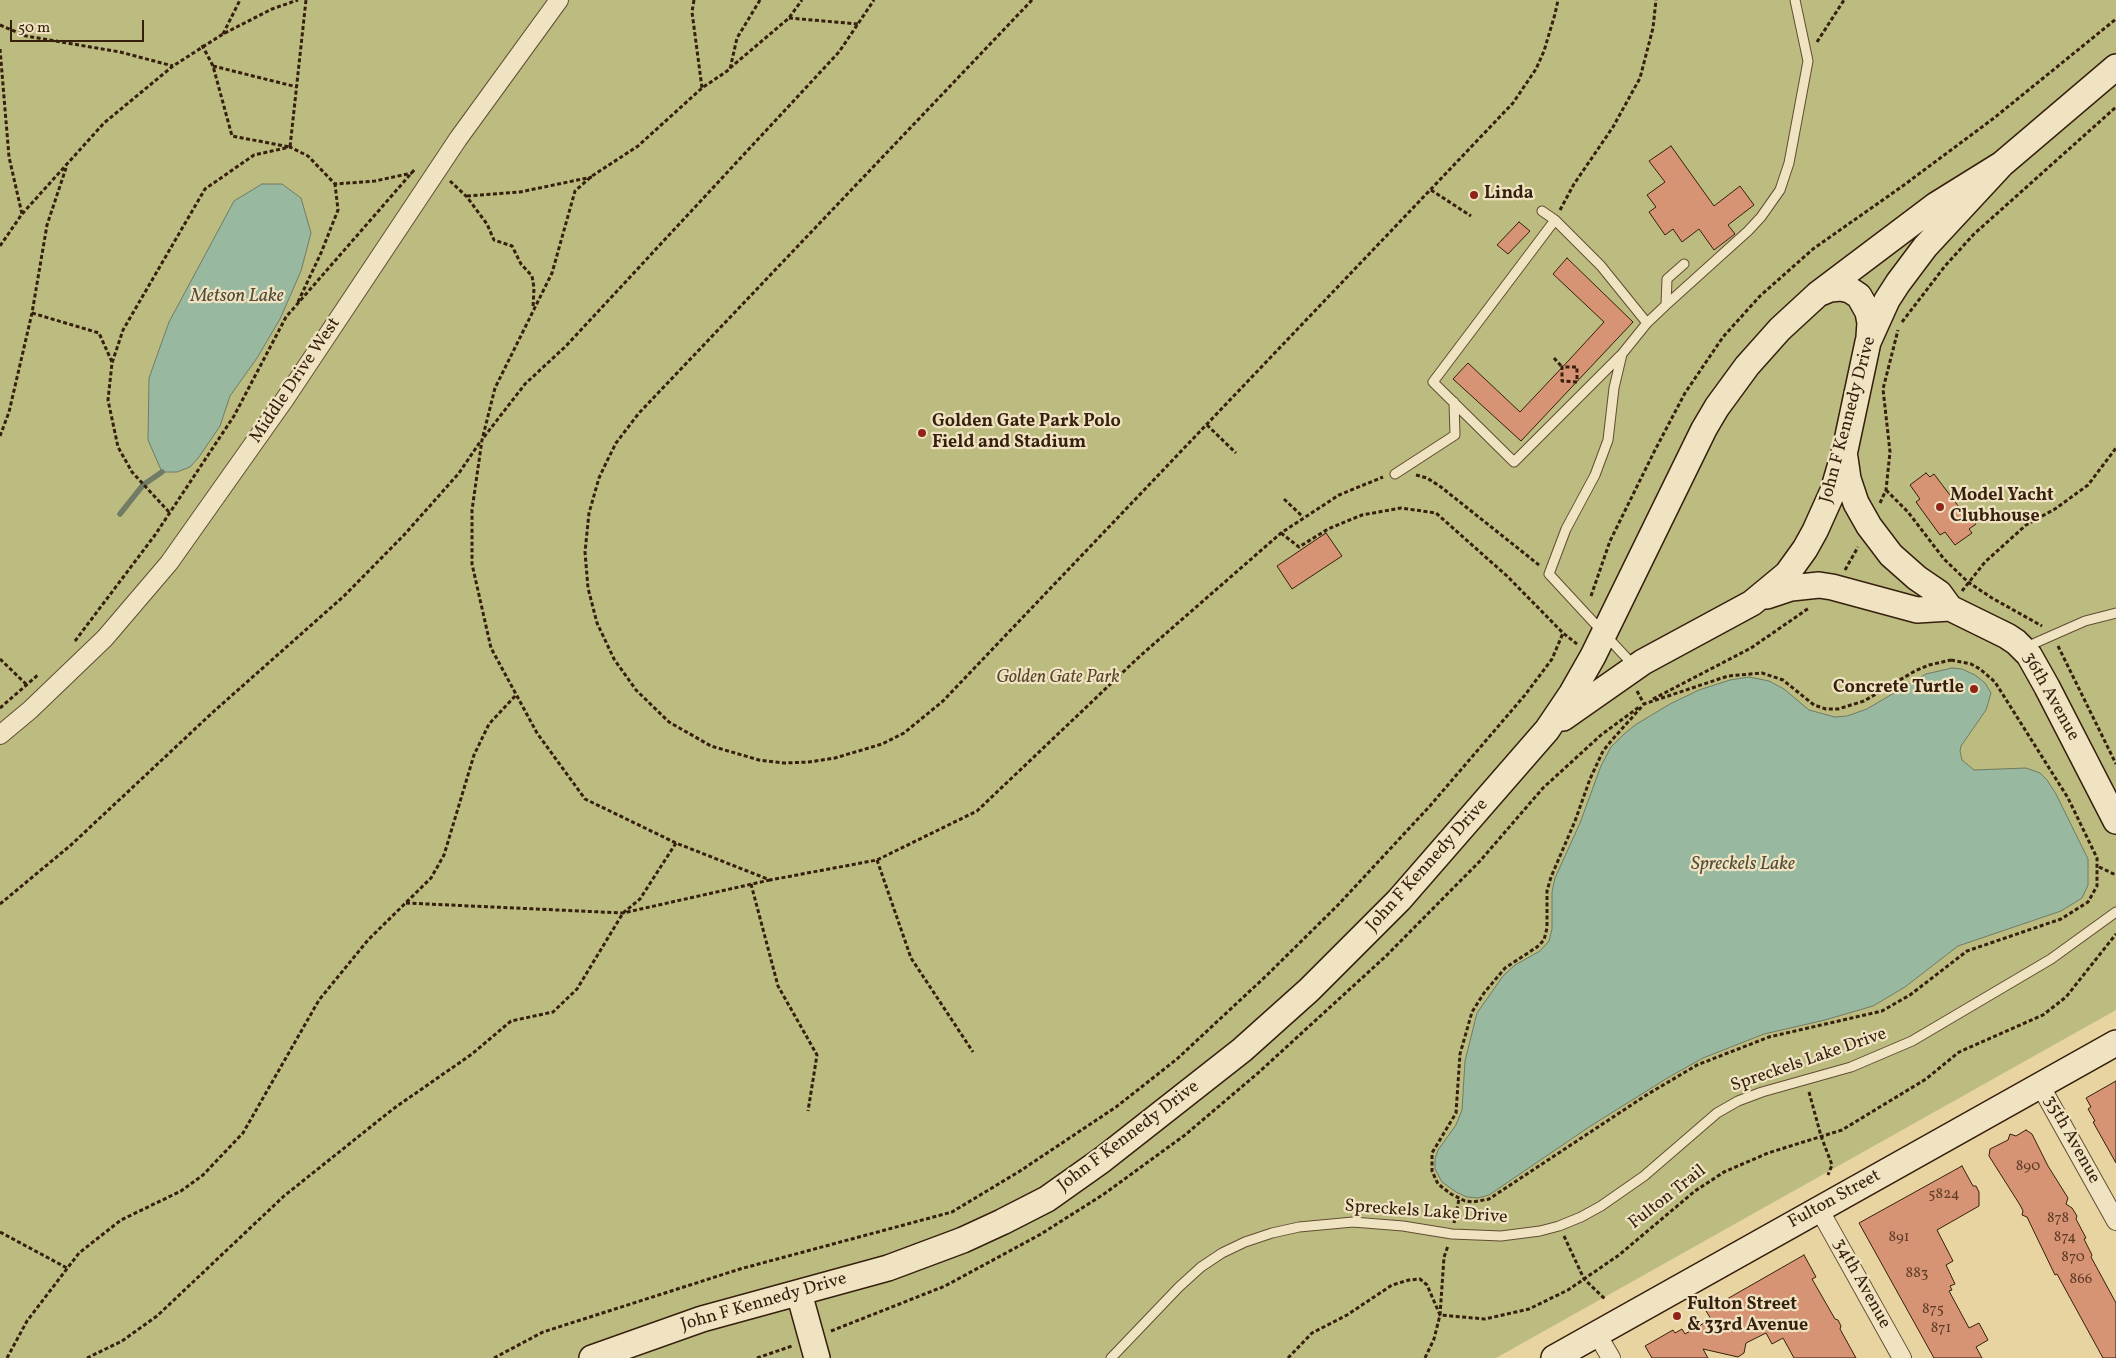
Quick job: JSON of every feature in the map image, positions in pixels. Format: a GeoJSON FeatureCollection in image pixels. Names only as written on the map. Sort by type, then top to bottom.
{"type":"FeatureCollection","features":[{"type":"Feature","properties":{"kind":"street","name":"Middle Drive West"},"geometry":{"type":"LineString","coordinates":[[0,735],[30,710],[105,638],[169,563],[268,424],[437,169],[490,93],[559,0]]}},
{"type":"Feature","properties":{"kind":"street","name":"John F Kennedy Drive"},"geometry":{"type":"LineString","coordinates":[[1547,730],[1594,695],[1636,677],[1738,611],[1787,574],[1805,549],[1833,491],[1845,450],[1868,342],[1888,300],[1910,266],[2002,164],[2116,67]]}},
{"type":"Feature","properties":{"kind":"street","name":"John F Kennedy Drive"},"geometry":{"type":"LineString","coordinates":[[592,1358],[702,1319],[800,1293],[923,1256],[1002,1222],[1047,1199],[1133,1138],[1276,1020],[1342,958],[1428,869],[1547,730],[1572,693],[1604,634],[1691,455],[1717,407],[1736,379],[1763,348],[1818,294],[1936,205],[2002,164]]}},
{"type":"Feature","properties":{"kind":"street"},"geometry":{"type":"LineString","coordinates":[[1818,294],[1830,289],[1841,288],[1850,290],[1858,296],[1864,303],[1870,323],[1868,342]]}},
{"type":"Feature","properties":{"kind":"street","name":"36th Avenue"},"geometry":{"type":"LineString","coordinates":[[1845,450],[1851,492],[1869,526],[1902,566],[1939,593],[1950,608],[1996,630],[2023,648],[2040,673],[2116,821]]}},
{"type":"Feature","properties":{"kind":"street","name":"36th Avenue"},"geometry":{"type":"LineString","coordinates":[[1738,611],[1765,597],[1804,585],[1832,587],[1917,610],[1950,608]]}},
{"type":"Feature","properties":{"kind":"street","name":"Fulton Street"},"geometry":{"type":"LineString","coordinates":[[1554,1358],[2116,1043]]}},
{"type":"Feature","properties":{"kind":"street","name":"35th Avenue"},"geometry":{"type":"LineString","coordinates":[[2040,1085],[2116,1221]]}},
{"type":"Feature","properties":{"kind":"street","name":"34th Avenue"},"geometry":{"type":"LineString","coordinates":[[1819,1210],[1902,1358]]}},
{"type":"Feature","properties":{"kind":"street"},"geometry":{"type":"LineString","coordinates":[[800,1293],[817,1358]]}},
{"type":"Feature","properties":{"kind":"street"},"geometry":{"type":"LineString","coordinates":[[1597,1334],[1611,1358]]}},
{"type":"Feature","properties":{"kind":"lane"},"geometry":{"type":"LineString","coordinates":[[1555,220],[1434,382],[1514,462],[1622,354],[1647,323],[1748,231],[1776,197],[1789,163],[1808,61],[1795,0]]}},
{"type":"Feature","properties":{"kind":"lane"},"geometry":{"type":"LineString","coordinates":[[1542,211],[1555,220],[1601,266],[1647,323]]}},
{"type":"Feature","properties":{"kind":"lane"},"geometry":{"type":"LineString","coordinates":[[1666,305],[1667,279],[1684,264]]}},
{"type":"Feature","properties":{"kind":"lane"},"geometry":{"type":"LineString","coordinates":[[1622,354],[1614,388],[1608,440],[1595,475],[1563,536],[1549,574],[1604,634],[1636,677]]}},
{"type":"Feature","properties":{"kind":"lane"},"geometry":{"type":"LineString","coordinates":[[1395,474],[1455,435],[1454,402]]}},
{"type":"Feature","properties":{"kind":"lane"},"geometry":{"type":"LineString","coordinates":[[2023,648],[2085,621],[2116,613]]}},
{"type":"Feature","properties":{"kind":"lane","name":"Spreckels Lake Drive"},"geometry":{"type":"LineString","coordinates":[[1111,1358],[1179,1287],[1201,1267],[1222,1253],[1245,1242],[1299,1227],[1353,1222],[1403,1226],[1452,1234],[1521,1234],[1559,1226],[1595,1210],[1624,1191],[1717,1113],[1738,1101],[1762,1092],[1836,1072],[1872,1059],[1929,1032],[2051,959],[2116,912]]}},
{"type":"Feature","properties":{"kind":"path"},"geometry":{"type":"LineString","coordinates":[[223,34],[240,0]]}},
{"type":"Feature","properties":{"kind":"path"},"geometry":{"type":"LineString","coordinates":[[0,246],[22,214],[104,123],[172,66],[202,45],[223,34],[272,9],[298,0]]}},
{"type":"Feature","properties":{"kind":"path"},"geometry":{"type":"LineString","coordinates":[[290,147],[306,0]]}},
{"type":"Feature","properties":{"kind":"path"},"geometry":{"type":"LineString","coordinates":[[694,0],[692,12],[702,88]]}},
{"type":"Feature","properties":{"kind":"path"},"geometry":{"type":"LineString","coordinates":[[730,69],[736,38],[760,0]]}},
{"type":"Feature","properties":{"kind":"path"},"geometry":{"type":"LineString","coordinates":[[770,880],[676,843],[585,799],[537,733],[491,648],[472,564],[472,510],[482,440],[495,388],[552,274],[575,191],[592,176],[638,146],[702,88],[730,69],[789,18],[802,0]]}},
{"type":"Feature","properties":{"kind":"path"},"geometry":{"type":"LineString","coordinates":[[0,904],[71,845],[212,713],[344,596],[404,535],[459,473],[525,384],[566,346],[833,59],[874,0]]}},
{"type":"Feature","properties":{"kind":"path"},"geometry":{"type":"LineString","coordinates":[[1032,0],[650,401],[616,443],[599,478],[589,513],[586,532],[586,571],[597,623],[614,659],[636,690],[670,722],[711,746],[759,760],[784,763],[835,758],[860,752],[904,733],[943,701],[1499,119],[1526,86],[1544,51],[1558,0]]}},
{"type":"Feature","properties":{"kind":"path"},"geometry":{"type":"LineString","coordinates":[[1808,61],[1820,37],[1844,0]]}},
{"type":"Feature","properties":{"kind":"path"},"geometry":{"type":"LineString","coordinates":[[1555,220],[1574,184],[1614,127],[1640,78],[1651,36],[1657,1]]}},
{"type":"Feature","properties":{"kind":"path"},"geometry":{"type":"LineString","coordinates":[[789,18],[858,24]]}},
{"type":"Feature","properties":{"kind":"path"},"geometry":{"type":"LineString","coordinates":[[0,25],[26,36],[120,52],[172,66]]}},
{"type":"Feature","properties":{"kind":"path"},"geometry":{"type":"LineString","coordinates":[[202,45],[213,66],[232,136],[290,147],[308,156],[335,184],[338,210],[321,253],[296,306]]}},
{"type":"Feature","properties":{"kind":"path"},"geometry":{"type":"LineString","coordinates":[[0,49],[8,158],[22,214]]}},
{"type":"Feature","properties":{"kind":"path"},"geometry":{"type":"LineString","coordinates":[[213,66],[297,87]]}},
{"type":"Feature","properties":{"kind":"path"},"geometry":{"type":"LineString","coordinates":[[1878,508],[1886,490],[1890,452],[1884,389],[1900,325],[1945,266],[1974,234],[2116,107]]}},
{"type":"Feature","properties":{"kind":"path"},"geometry":{"type":"LineString","coordinates":[[169,512],[132,472],[118,447],[108,400],[112,363],[123,330],[205,189],[254,155],[290,147]]}},
{"type":"Feature","properties":{"kind":"path"},"geometry":{"type":"LineString","coordinates":[[0,436],[9,412],[32,313],[47,225],[66,165]]}},
{"type":"Feature","properties":{"kind":"path"},"geometry":{"type":"LineString","coordinates":[[74,641],[155,535],[234,416],[286,317],[417,166]]}},
{"type":"Feature","properties":{"kind":"path"},"geometry":{"type":"LineString","coordinates":[[437,169],[467,196],[487,224],[494,240],[512,246],[521,264],[532,276],[534,288],[533,311]]}},
{"type":"Feature","properties":{"kind":"path"},"geometry":{"type":"LineString","coordinates":[[335,184],[375,181],[412,173]]}},
{"type":"Feature","properties":{"kind":"path"},"geometry":{"type":"LineString","coordinates":[[467,196],[520,192],[592,176]]}},
{"type":"Feature","properties":{"kind":"path"},"geometry":{"type":"LineString","coordinates":[[1431,190],[1471,216]]}},
{"type":"Feature","properties":{"kind":"path"},"geometry":{"type":"LineString","coordinates":[[32,313],[99,333],[112,363]]}},
{"type":"Feature","properties":{"kind":"path"},"geometry":{"type":"LineString","coordinates":[[1554,358],[1562,367],[1562,381],[1577,382],[1577,367],[1562,367]]}},
{"type":"Feature","properties":{"kind":"path"},"geometry":{"type":"LineString","coordinates":[[1207,425],[1236,453]]}},
{"type":"Feature","properties":{"kind":"path"},"geometry":{"type":"LineString","coordinates":[[1950,608],[1985,562],[2026,524],[2055,509],[2088,484],[2116,448]]}},
{"type":"Feature","properties":{"kind":"path"},"geometry":{"type":"LineString","coordinates":[[406,903],[624,913],[770,880],[877,860],[977,811],[1140,656],[1281,533],[1303,517],[1358,486],[1395,474],[1414,474],[1427,478],[1441,487],[1549,574]]}},
{"type":"Feature","properties":{"kind":"path"},"geometry":{"type":"LineString","coordinates":[[1284,499],[1303,517]]}},
{"type":"Feature","properties":{"kind":"path"},"geometry":{"type":"LineString","coordinates":[[1281,533],[1299,547],[1328,529],[1362,514],[1401,508],[1436,513],[1507,576],[1562,634],[1581,647]]}},
{"type":"Feature","properties":{"kind":"path"},"geometry":{"type":"LineString","coordinates":[[1844,573],[1860,544]]}},
{"type":"Feature","properties":{"kind":"path"},"geometry":{"type":"LineString","coordinates":[[494,1358],[543,1332],[740,1269],[952,1212],[1020,1171],[1116,1107],[1177,1058],[1238,1003],[1352,891],[1435,800],[1525,695],[1552,659],[1562,634]]}},
{"type":"Feature","properties":{"kind":"path"},"geometry":{"type":"LineString","coordinates":[[0,659],[27,685]]}},
{"type":"Feature","properties":{"kind":"path"},"geometry":{"type":"LineString","coordinates":[[1951,660],[1971,664],[1995,682],[2027,730],[2080,820],[2095,850],[2098,867],[2097,886],[2094,894],[2088,902],[2072,913],[2049,924],[1968,951],[1910,995],[1882,1011],[1769,1037],[1697,1065],[1567,1146],[1498,1194],[1482,1201],[1474,1202],[1460,1199],[1438,1184],[1432,1171],[1430,1159],[1434,1148],[1453,1121],[1456,1113],[1460,1054],[1472,1012],[1484,993],[1505,968],[1537,947],[1544,940],[1547,928],[1547,892],[1550,877],[1576,821],[1590,779],[1607,746],[1644,704],[1728,676],[1762,673],[1783,680],[1814,705],[1826,709],[1838,709],[1864,701],[1915,671],[1929,665],[1951,660]]}},
{"type":"Feature","properties":{"kind":"path"},"geometry":{"type":"LineString","coordinates":[[0,708],[41,673]]}},
{"type":"Feature","properties":{"kind":"path"},"geometry":{"type":"LineString","coordinates":[[1636,677],[1644,704]]}},
{"type":"Feature","properties":{"kind":"path"},"geometry":{"type":"LineString","coordinates":[[7,1358],[27,1321],[78,1253],[121,1220],[181,1191],[203,1175],[243,1133],[319,1000],[368,940],[432,878],[444,855],[474,755],[489,724],[516,695]]}},
{"type":"Feature","properties":{"kind":"path"},"geometry":{"type":"LineString","coordinates":[[87,1358],[122,1341],[156,1316],[284,1196],[393,1109],[472,1054],[511,1021],[553,1012],[577,989],[624,913],[640,899],[676,843]]}},
{"type":"Feature","properties":{"kind":"path"},"geometry":{"type":"LineString","coordinates":[[877,860],[911,958],[974,1052]]}},
{"type":"Feature","properties":{"kind":"path"},"geometry":{"type":"LineString","coordinates":[[2098,867],[2116,874]]}},
{"type":"Feature","properties":{"kind":"path"},"geometry":{"type":"LineString","coordinates":[[751,884],[778,986],[817,1055],[808,1111]]}},
{"type":"Feature","properties":{"kind":"path","name":"Fulton Trail"},"geometry":{"type":"LineString","coordinates":[[1440,1314],[1485,1320],[1529,1309],[1568,1290],[1619,1255],[1695,1191],[1724,1172],[1768,1153],[1842,1130],[1926,1079],[1960,1052],[2043,1015],[2066,997],[2116,934]]}},
{"type":"Feature","properties":{"kind":"path"},"geometry":{"type":"LineString","coordinates":[[1806,1079],[1821,1136],[1832,1165],[1828,1175]]}},
{"type":"Feature","properties":{"kind":"path"},"geometry":{"type":"LineString","coordinates":[[1425,1358],[1434,1339],[1440,1314],[1444,1257],[1452,1234],[1460,1199]]}},
{"type":"Feature","properties":{"kind":"path"},"geometry":{"type":"LineString","coordinates":[[1559,1226],[1584,1279],[1606,1300]]}},
{"type":"Feature","properties":{"kind":"path"},"geometry":{"type":"LineString","coordinates":[[0,1232],[67,1268]]}},
{"type":"Feature","properties":{"kind":"path"},"geometry":{"type":"LineString","coordinates":[[1288,1358],[1312,1333],[1347,1315],[1392,1285],[1408,1280],[1420,1279],[1427,1286],[1440,1314]]}},
{"type":"Feature","properties":{"kind":"path"},"geometry":{"type":"LineString","coordinates":[[757,1358],[795,1344]]}},
{"type":"Feature","properties":{"kind":"green space","name":"Golden Gate Park"},"geometry":{"type":"Polygon","coordinates":[[[0,0],[2116,0],[2116,1010],[1496,1358],[0,1358],[0,0]]]}},
{"type":"Feature","properties":{"kind":"water","name":"Metson Lake"},"geometry":{"type":"Polygon","coordinates":[[[262,184],[282,184],[301,198],[311,233],[301,271],[280,319],[257,358],[230,396],[220,426],[199,457],[190,467],[177,472],[162,472],[148,440],[149,378],[169,322],[234,201],[262,184]]]}},
{"type":"Feature","properties":{"kind":"water","name":"Spreckels Lake"},"geometry":{"type":"Polygon","coordinates":[[[1952,668],[1962,669],[1975,675],[1985,683],[1991,693],[1986,710],[1961,746],[1962,760],[1974,770],[2026,768],[2040,773],[2047,780],[2056,794],[2088,859],[2088,885],[2082,898],[2061,911],[1958,946],[1905,987],[1873,1006],[1825,1020],[1764,1034],[1703,1058],[1589,1127],[1489,1195],[1478,1198],[1467,1197],[1442,1182],[1435,1169],[1435,1159],[1438,1150],[1456,1125],[1462,1110],[1465,1061],[1477,1013],[1503,976],[1515,965],[1540,951],[1549,941],[1552,929],[1552,892],[1555,878],[1580,823],[1601,766],[1611,747],[1635,725],[1670,704],[1699,690],[1730,680],[1749,677],[1769,681],[1784,689],[1809,710],[1835,717],[1847,716],[1867,709],[1926,674],[1952,668]]]}},
{"type":"Feature","properties":{"kind":"building"},"geometry":{"type":"Polygon","coordinates":[[[1671,146],[1714,206],[1740,186],[1754,205],[1728,225],[1735,234],[1714,250],[1699,229],[1682,242],[1673,229],[1665,235],[1649,212],[1656,207],[1647,195],[1665,182],[1649,161],[1671,146]]]}},
{"type":"Feature","properties":{"kind":"building"},"geometry":{"type":"Polygon","coordinates":[[[1519,222],[1530,231],[1508,254],[1497,245],[1519,222]]]}},
{"type":"Feature","properties":{"kind":"building"},"geometry":{"type":"Polygon","coordinates":[[[1567,258],[1633,322],[1521,441],[1453,379],[1468,363],[1520,412],[1570,359],[1604,322],[1553,274],[1567,258]]]}},
{"type":"Feature","properties":{"kind":"building","name":"Model Yacht Clubhouse"},"geometry":{"type":"Polygon","coordinates":[[[1926,473],[1930,477],[1934,474],[1965,515],[1968,513],[1976,524],[1969,529],[1972,533],[1955,545],[1945,532],[1940,535],[1916,502],[1920,499],[1910,485],[1926,473]]]}},
{"type":"Feature","properties":{"kind":"building"},"geometry":{"type":"Polygon","coordinates":[[[1326,533],[1342,556],[1292,589],[1277,566],[1326,533]]]}},
{"type":"Feature","properties":{"kind":"building"},"geometry":{"type":"Polygon","coordinates":[[[2116,1081],[2116,1163],[2093,1122],[2095,1121],[2088,1109],[2091,1107],[2086,1098],[2116,1081]]]}},
{"type":"Feature","properties":{"kind":"building"},"geometry":{"type":"Polygon","coordinates":[[[2026,1130],[2032,1134],[2048,1166],[2068,1198],[2066,1204],[2072,1208],[2077,1216],[2076,1219],[2086,1238],[2084,1239],[2092,1255],[2091,1257],[2116,1303],[2116,1358],[2103,1358],[2057,1274],[2055,1275],[2027,1217],[2022,1215],[2023,1211],[2020,1205],[1989,1156],[1990,1149],[2008,1140],[2010,1134],[2016,1136],[2026,1130]]]}},
{"type":"Feature","properties":{"kind":"building"},"geometry":{"type":"Polygon","coordinates":[[[1962,1166],[1973,1186],[1976,1186],[1979,1192],[1979,1206],[1937,1230],[1953,1261],[1946,1265],[1955,1284],[1950,1286],[1952,1290],[1949,1291],[1969,1328],[1979,1323],[1988,1340],[1976,1347],[1982,1358],[1934,1358],[1859,1223],[1962,1166]]]}},
{"type":"Feature","properties":{"kind":"building"},"geometry":{"type":"Polygon","coordinates":[[[1804,1255],[1816,1277],[1812,1279],[1835,1319],[1838,1320],[1841,1326],[1840,1329],[1856,1358],[1794,1358],[1783,1338],[1772,1344],[1766,1333],[1746,1343],[1744,1353],[1738,1357],[1703,1349],[1708,1358],[1652,1358],[1645,1346],[1673,1330],[1675,1333],[1682,1329],[1685,1334],[1711,1319],[1706,1311],[1804,1255]]]}},
{"type":"Feature","properties":{"kind":"waterway"},"geometry":{"type":"LineString","coordinates":[[120,514],[143,485],[162,472]]}},
{"type":"Feature","properties":{"kind":"place","name":"Linda"},"geometry":{"type":"Point","coordinates":[1474,195]}},
{"type":"Feature","properties":{"kind":"place","name":"Golden Gate Park Polo Field and Stadium"},"geometry":{"type":"Point","coordinates":[922,433]}},
{"type":"Feature","properties":{"kind":"place","name":"Model Yacht Clubhouse"},"geometry":{"type":"Point","coordinates":[1940,507]}},
{"type":"Feature","properties":{"kind":"place","name":"Concrete Turtle"},"geometry":{"type":"Point","coordinates":[1974,689]}},
{"type":"Feature","properties":{"kind":"place","name":"Fulton Street & 33rd Avenue"},"geometry":{"type":"Point","coordinates":[1677,1316]}}]}
